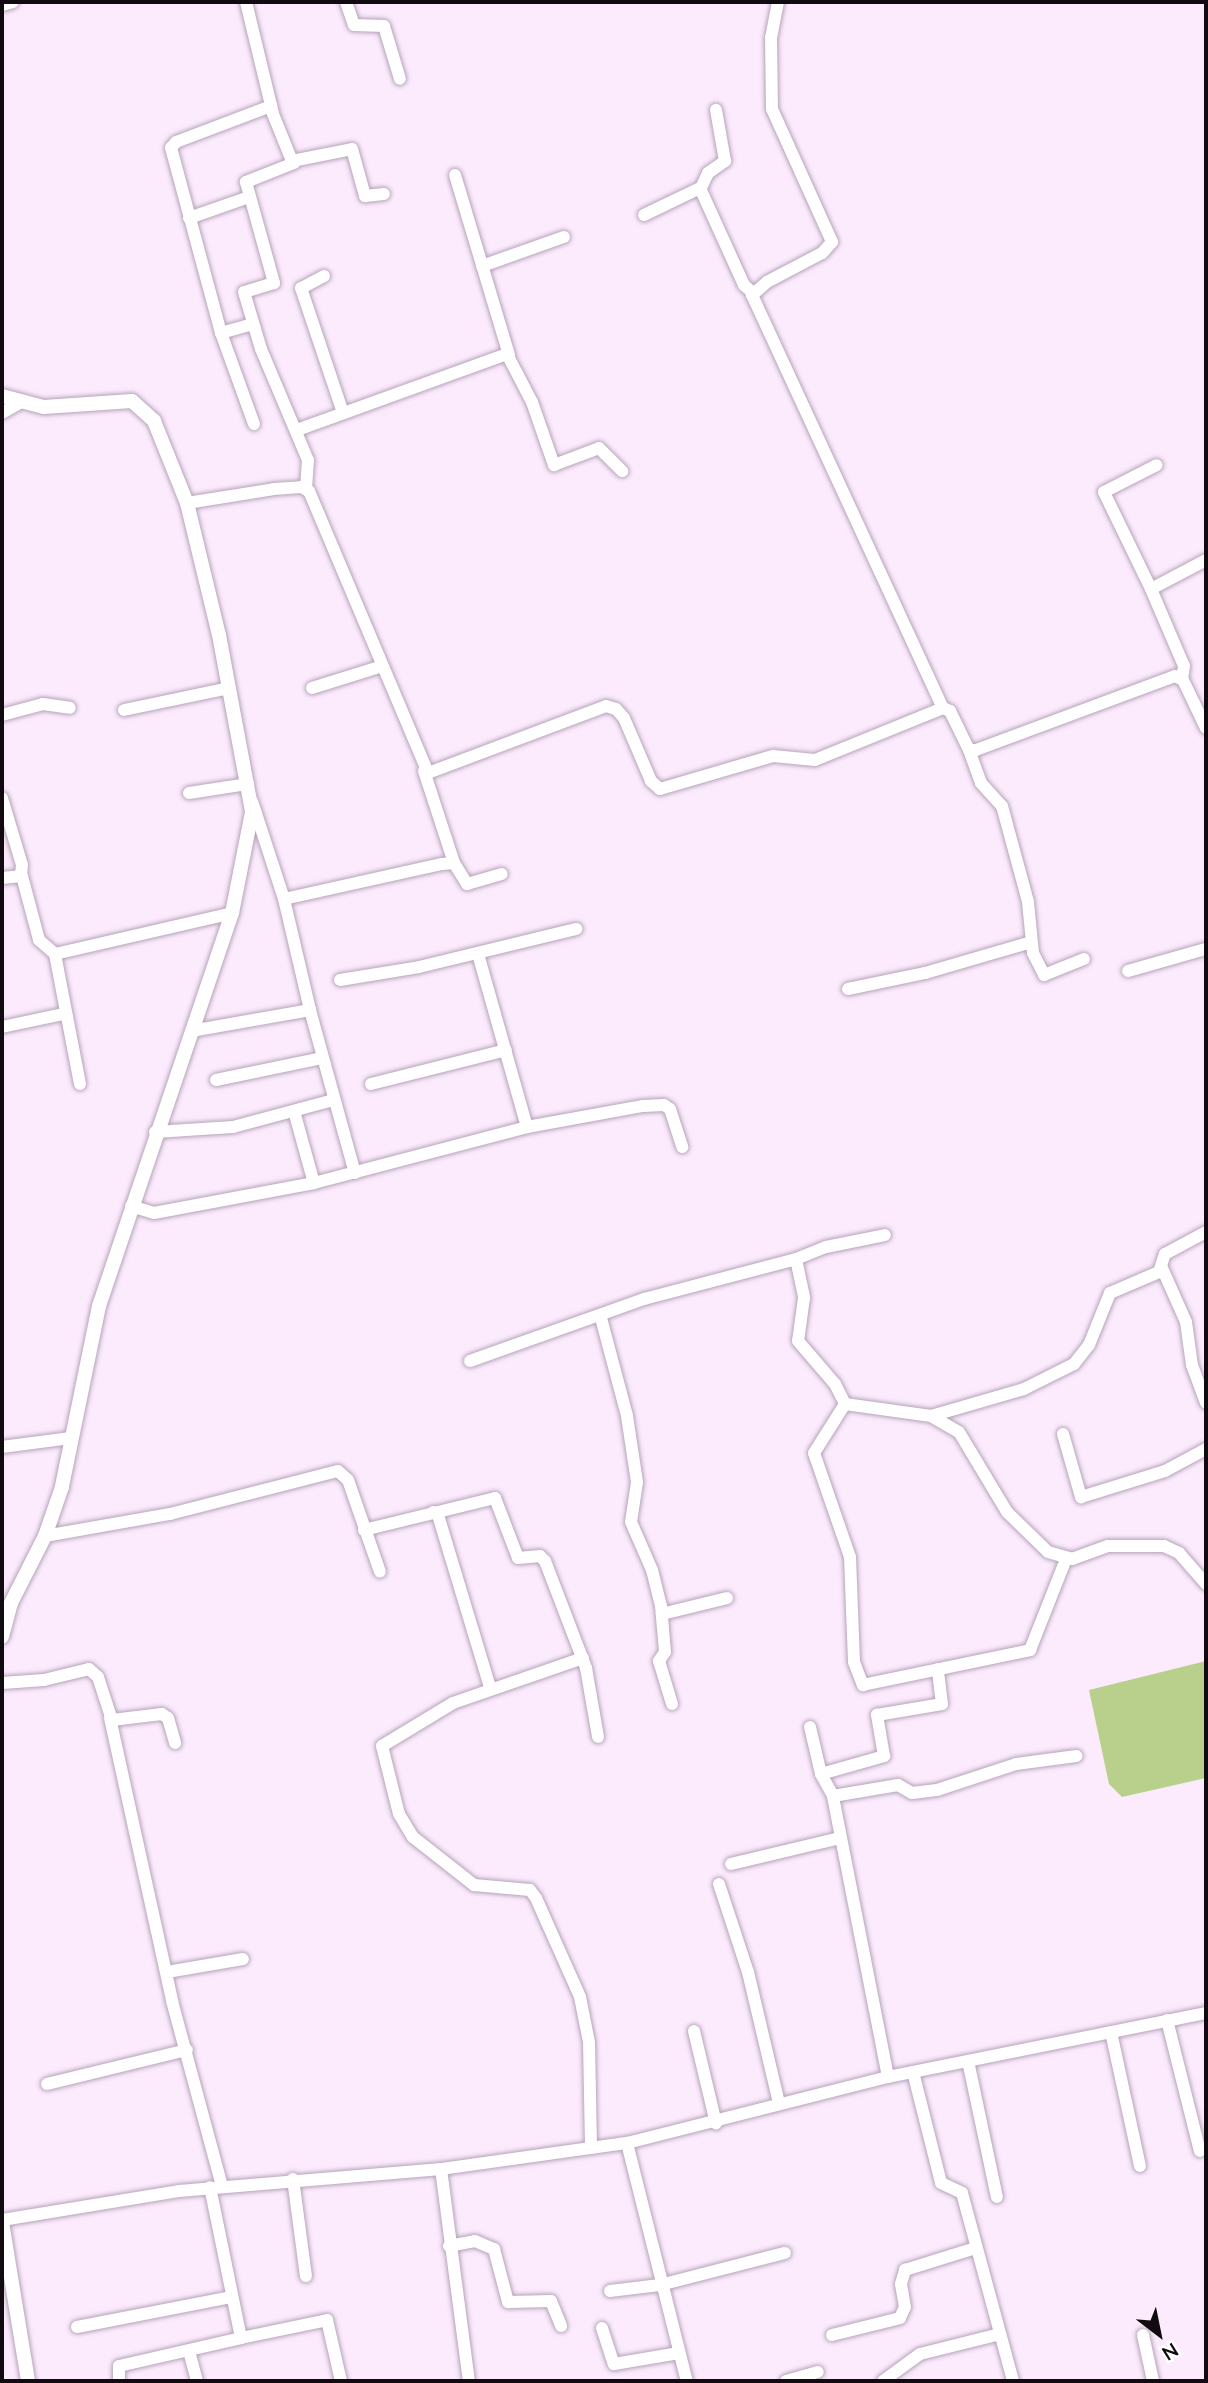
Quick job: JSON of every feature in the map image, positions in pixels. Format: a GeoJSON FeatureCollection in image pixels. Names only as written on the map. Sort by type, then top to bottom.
{"type":"FeatureCollection","features":[{"type":"Feature","properties":{"kind":"street"},"geometry":{"type":"LineString","coordinates":[[2,5],[13,2]]}},
{"type":"Feature","properties":{"kind":"street"},"geometry":{"type":"LineString","coordinates":[[246,2],[271,106],[294,163]]}},
{"type":"Feature","properties":{"kind":"street"},"geometry":{"type":"LineString","coordinates":[[346,2],[354,25],[384,26],[400,79]]}},
{"type":"Feature","properties":{"kind":"street"},"geometry":{"type":"LineString","coordinates":[[753,293],[822,253],[832,242],[772,108],[771,37],[778,2]]}},
{"type":"Feature","properties":{"kind":"street"},"geometry":{"type":"LineString","coordinates":[[254,424],[221,332],[172,145],[271,106]]}},
{"type":"Feature","properties":{"kind":"street"},"geometry":{"type":"LineString","coordinates":[[644,215],[701,188],[708,173],[725,161],[716,110]]}},
{"type":"Feature","properties":{"kind":"street"},"geometry":{"type":"LineString","coordinates":[[384,194],[365,196],[352,149],[294,163],[246,182],[274,283],[244,292],[276,389],[297,430],[309,466],[306,489],[424,771],[454,863],[467,884],[502,874]]}},
{"type":"Feature","properties":{"kind":"street"},"geometry":{"type":"LineString","coordinates":[[454,175],[509,355],[554,465],[599,448],[622,471]]}},
{"type":"Feature","properties":{"kind":"street"},"geometry":{"type":"LineString","coordinates":[[701,188],[744,285],[753,293],[943,708],[950,711],[981,783],[1002,806],[1028,902],[1032,942],[1045,976],[1084,959]]}},
{"type":"Feature","properties":{"kind":"street"},"geometry":{"type":"LineString","coordinates":[[189,218],[249,197]]}},
{"type":"Feature","properties":{"kind":"street"},"geometry":{"type":"LineString","coordinates":[[482,266],[564,237]]}},
{"type":"Feature","properties":{"kind":"street"},"geometry":{"type":"LineString","coordinates":[[324,276],[300,289],[343,413]]}},
{"type":"Feature","properties":{"kind":"street"},"geometry":{"type":"LineString","coordinates":[[221,332],[253,324]]}},
{"type":"Feature","properties":{"kind":"street"},"geometry":{"type":"LineString","coordinates":[[297,430],[509,355]]}},
{"type":"Feature","properties":{"kind":"street"},"geometry":{"type":"LineString","coordinates":[[2,396],[19,403],[52,407],[122,400],[139,405],[160,431],[187,503],[252,801],[284,899],[322,1058],[355,1172]]}},
{"type":"Feature","properties":{"kind":"street"},"geometry":{"type":"LineString","coordinates":[[2,413],[19,403]]}},
{"type":"Feature","properties":{"kind":"street"},"geometry":{"type":"LineString","coordinates":[[1157,465],[1104,492],[1151,589],[1184,666],[1182,679],[1206,728]]}},
{"type":"Feature","properties":{"kind":"street"},"geometry":{"type":"LineString","coordinates":[[187,503],[306,489]]}},
{"type":"Feature","properties":{"kind":"street"},"geometry":{"type":"LineString","coordinates":[[1151,589],[1206,560]]}},
{"type":"Feature","properties":{"kind":"street"},"geometry":{"type":"LineString","coordinates":[[312,688],[382,666]]}},
{"type":"Feature","properties":{"kind":"street"},"geometry":{"type":"LineString","coordinates":[[969,750],[1165,678],[1182,679]]}},
{"type":"Feature","properties":{"kind":"street"},"geometry":{"type":"LineString","coordinates":[[124,710],[229,688]]}},
{"type":"Feature","properties":{"kind":"street"},"geometry":{"type":"LineString","coordinates":[[2,715],[43,704],[70,708]]}},
{"type":"Feature","properties":{"kind":"street"},"geometry":{"type":"LineString","coordinates":[[424,771],[435,772],[606,706],[616,709],[624,718],[654,786],[672,788],[773,756],[815,760],[943,708]]}},
{"type":"Feature","properties":{"kind":"street"},"geometry":{"type":"LineString","coordinates":[[189,793],[248,784]]}},
{"type":"Feature","properties":{"kind":"street"},"geometry":{"type":"LineString","coordinates":[[2,799],[22,865],[20,875],[39,940],[55,954],[63,1014],[80,1084]]}},
{"type":"Feature","properties":{"kind":"street"},"geometry":{"type":"LineString","coordinates":[[2,1637],[11,1603],[45,1536],[62,1487],[92,1331],[155,1132],[232,913],[247,845],[252,801]]}},
{"type":"Feature","properties":{"kind":"street"},"geometry":{"type":"LineString","coordinates":[[284,899],[454,863]]}},
{"type":"Feature","properties":{"kind":"street"},"geometry":{"type":"LineString","coordinates":[[2,878],[20,875]]}},
{"type":"Feature","properties":{"kind":"street"},"geometry":{"type":"LineString","coordinates":[[55,954],[232,913]]}},
{"type":"Feature","properties":{"kind":"street"},"geometry":{"type":"LineString","coordinates":[[340,980],[478,954],[576,929]]}},
{"type":"Feature","properties":{"kind":"street"},"geometry":{"type":"LineString","coordinates":[[848,989],[914,976],[1032,942]]}},
{"type":"Feature","properties":{"kind":"street"},"geometry":{"type":"LineString","coordinates":[[1128,971],[1206,949]]}},
{"type":"Feature","properties":{"kind":"street"},"geometry":{"type":"LineString","coordinates":[[478,954],[527,1127]]}},
{"type":"Feature","properties":{"kind":"street"},"geometry":{"type":"LineString","coordinates":[[191,1031],[310,1010]]}},
{"type":"Feature","properties":{"kind":"street"},"geometry":{"type":"LineString","coordinates":[[2,1027],[63,1014]]}},
{"type":"Feature","properties":{"kind":"street"},"geometry":{"type":"LineString","coordinates":[[370,1084],[506,1050]]}},
{"type":"Feature","properties":{"kind":"street"},"geometry":{"type":"LineString","coordinates":[[216,1080],[322,1058]]}},
{"type":"Feature","properties":{"kind":"street"},"geometry":{"type":"LineString","coordinates":[[155,1132],[198,1132],[334,1100]]}},
{"type":"Feature","properties":{"kind":"street"},"geometry":{"type":"LineString","coordinates":[[131,1206],[154,1213],[314,1183],[527,1127],[664,1105],[676,1117],[682,1147]]}},
{"type":"Feature","properties":{"kind":"street"},"geometry":{"type":"LineString","coordinates":[[294,1111],[314,1183]]}},
{"type":"Feature","properties":{"kind":"street"},"geometry":{"type":"LineString","coordinates":[[1206,1232],[1165,1254],[1162,1268],[1186,1322],[1192,1365],[1206,1403]]}},
{"type":"Feature","properties":{"kind":"street"},"geometry":{"type":"LineString","coordinates":[[470,1361],[601,1318],[644,1299],[796,1259],[826,1247],[885,1236]]}},
{"type":"Feature","properties":{"kind":"street"},"geometry":{"type":"LineString","coordinates":[[796,1259],[804,1298],[798,1341],[835,1384],[845,1404]]}},
{"type":"Feature","properties":{"kind":"street"},"geometry":{"type":"LineString","coordinates":[[845,1404],[931,1416],[1024,1389],[1074,1364],[1089,1345],[1110,1293],[1162,1268]]}},
{"type":"Feature","properties":{"kind":"street"},"geometry":{"type":"LineString","coordinates":[[601,1318],[636,1470],[632,1530],[652,1570],[662,1614],[664,1652],[659,1661],[672,1704]]}},
{"type":"Feature","properties":{"kind":"street"},"geometry":{"type":"LineString","coordinates":[[845,1404],[814,1453],[850,1557],[854,1662],[863,1685],[1030,1650],[1066,1559]]}},
{"type":"Feature","properties":{"kind":"street"},"geometry":{"type":"LineString","coordinates":[[931,1416],[965,1438],[1000,1502],[1031,1541],[1066,1559],[1108,1546],[1164,1546],[1179,1553],[1206,1584]]}},
{"type":"Feature","properties":{"kind":"street"},"geometry":{"type":"LineString","coordinates":[[1063,1434],[1081,1497],[1165,1471],[1206,1449]]}},
{"type":"Feature","properties":{"kind":"street"},"geometry":{"type":"LineString","coordinates":[[2,1447],[71,1438]]}},
{"type":"Feature","properties":{"kind":"street"},"geometry":{"type":"LineString","coordinates":[[45,1536],[170,1514],[338,1471],[348,1480],[380,1572]]}},
{"type":"Feature","properties":{"kind":"street"},"geometry":{"type":"LineString","coordinates":[[364,1530],[495,1498],[518,1558],[540,1556],[545,1561],[583,1658],[598,1737]]}},
{"type":"Feature","properties":{"kind":"street"},"geometry":{"type":"LineString","coordinates":[[437,1512],[490,1687]]}},
{"type":"Feature","properties":{"kind":"street"},"geometry":{"type":"LineString","coordinates":[[662,1614],[727,1598]]}},
{"type":"Feature","properties":{"kind":"street"},"geometry":{"type":"LineString","coordinates":[[583,1658],[490,1687],[387,1741],[383,1753],[399,1814],[418,1842],[474,1885],[533,1892],[580,1997],[589,2042],[591,2148]]}},
{"type":"Feature","properties":{"kind":"street"},"geometry":{"type":"LineString","coordinates":[[2,1683],[44,1680],[89,1669],[98,1676],[187,2050],[216,2187],[240,2338]]}},
{"type":"Feature","properties":{"kind":"street"},"geometry":{"type":"LineString","coordinates":[[821,1774],[884,1756],[877,1715],[942,1704],[938,1669]]}},
{"type":"Feature","properties":{"kind":"street"},"geometry":{"type":"LineString","coordinates":[[110,1718],[162,1714],[168,1718],[175,1743]]}},
{"type":"Feature","properties":{"kind":"street"},"geometry":{"type":"LineString","coordinates":[[810,1727],[821,1774],[833,1796],[888,2077]]}},
{"type":"Feature","properties":{"kind":"street"},"geometry":{"type":"LineString","coordinates":[[833,1796],[898,1785],[923,1793],[1016,1764],[1076,1756]]}},
{"type":"Feature","properties":{"kind":"street"},"geometry":{"type":"LineString","coordinates":[[732,1864],[840,1838]]}},
{"type":"Feature","properties":{"kind":"street"},"geometry":{"type":"LineString","coordinates":[[719,1884],[748,1972],[779,2103]]}},
{"type":"Feature","properties":{"kind":"street"},"geometry":{"type":"LineString","coordinates":[[167,1972],[243,1959]]}},
{"type":"Feature","properties":{"kind":"street"},"geometry":{"type":"LineString","coordinates":[[28,2381],[7,2277],[2,2221],[216,2187],[441,2169],[627,2143],[716,2123],[779,2103],[888,2077],[1206,2013]]}},
{"type":"Feature","properties":{"kind":"street"},"geometry":{"type":"LineString","coordinates":[[1167,2020],[1200,2151]]}},
{"type":"Feature","properties":{"kind":"street"},"geometry":{"type":"LineString","coordinates":[[694,2031],[716,2123]]}},
{"type":"Feature","properties":{"kind":"street"},"geometry":{"type":"LineString","coordinates":[[1111,2032],[1140,2166]]}},
{"type":"Feature","properties":{"kind":"street"},"geometry":{"type":"LineString","coordinates":[[47,2084],[187,2050]]}},
{"type":"Feature","properties":{"kind":"street"},"geometry":{"type":"LineString","coordinates":[[968,2061],[998,2197]]}},
{"type":"Feature","properties":{"kind":"street"},"geometry":{"type":"LineString","coordinates":[[914,2072],[941,2183],[962,2193],[1013,2381]]}},
{"type":"Feature","properties":{"kind":"street"},"geometry":{"type":"LineString","coordinates":[[627,2143],[660,2285],[687,2381]]}},
{"type":"Feature","properties":{"kind":"street"},"geometry":{"type":"LineString","coordinates":[[441,2169],[449,2246],[469,2381]]}},
{"type":"Feature","properties":{"kind":"street"},"geometry":{"type":"LineString","coordinates":[[293,2179],[306,2276]]}},
{"type":"Feature","properties":{"kind":"street"},"geometry":{"type":"LineString","coordinates":[[449,2246],[475,2241],[494,2249],[509,2302],[551,2301],[561,2326]]}},
{"type":"Feature","properties":{"kind":"street"},"geometry":{"type":"LineString","coordinates":[[832,2335],[900,2318],[905,2307],[901,2284],[905,2270],[975,2248]]}},
{"type":"Feature","properties":{"kind":"street"},"geometry":{"type":"LineString","coordinates":[[610,2291],[660,2285],[785,2253]]}},
{"type":"Feature","properties":{"kind":"street"},"geometry":{"type":"LineString","coordinates":[[77,2327],[232,2297]]}},
{"type":"Feature","properties":{"kind":"street"},"geometry":{"type":"LineString","coordinates":[[118,2381],[119,2366],[327,2320],[341,2381]]}},
{"type":"Feature","properties":{"kind":"street"},"geometry":{"type":"LineString","coordinates":[[602,2329],[614,2364],[679,2353]]}},
{"type":"Feature","properties":{"kind":"street"},"geometry":{"type":"LineString","coordinates":[[883,2381],[920,2354],[1000,2334]]}},
{"type":"Feature","properties":{"kind":"street"},"geometry":{"type":"LineString","coordinates":[[1143,2335],[1153,2381]]}},
{"type":"Feature","properties":{"kind":"street"},"geometry":{"type":"LineString","coordinates":[[189,2351],[197,2381]]}},
{"type":"Feature","properties":{"kind":"street"},"geometry":{"type":"LineString","coordinates":[[786,2381],[818,2372]]}},
{"type":"Feature","properties":{"kind":"shaded area"},"geometry":{"type":"Polygon","coordinates":[[[1206,1661],[1206,1778],[1122,1797],[1109,1784],[1089,1690],[1206,1661]]]}}]}
